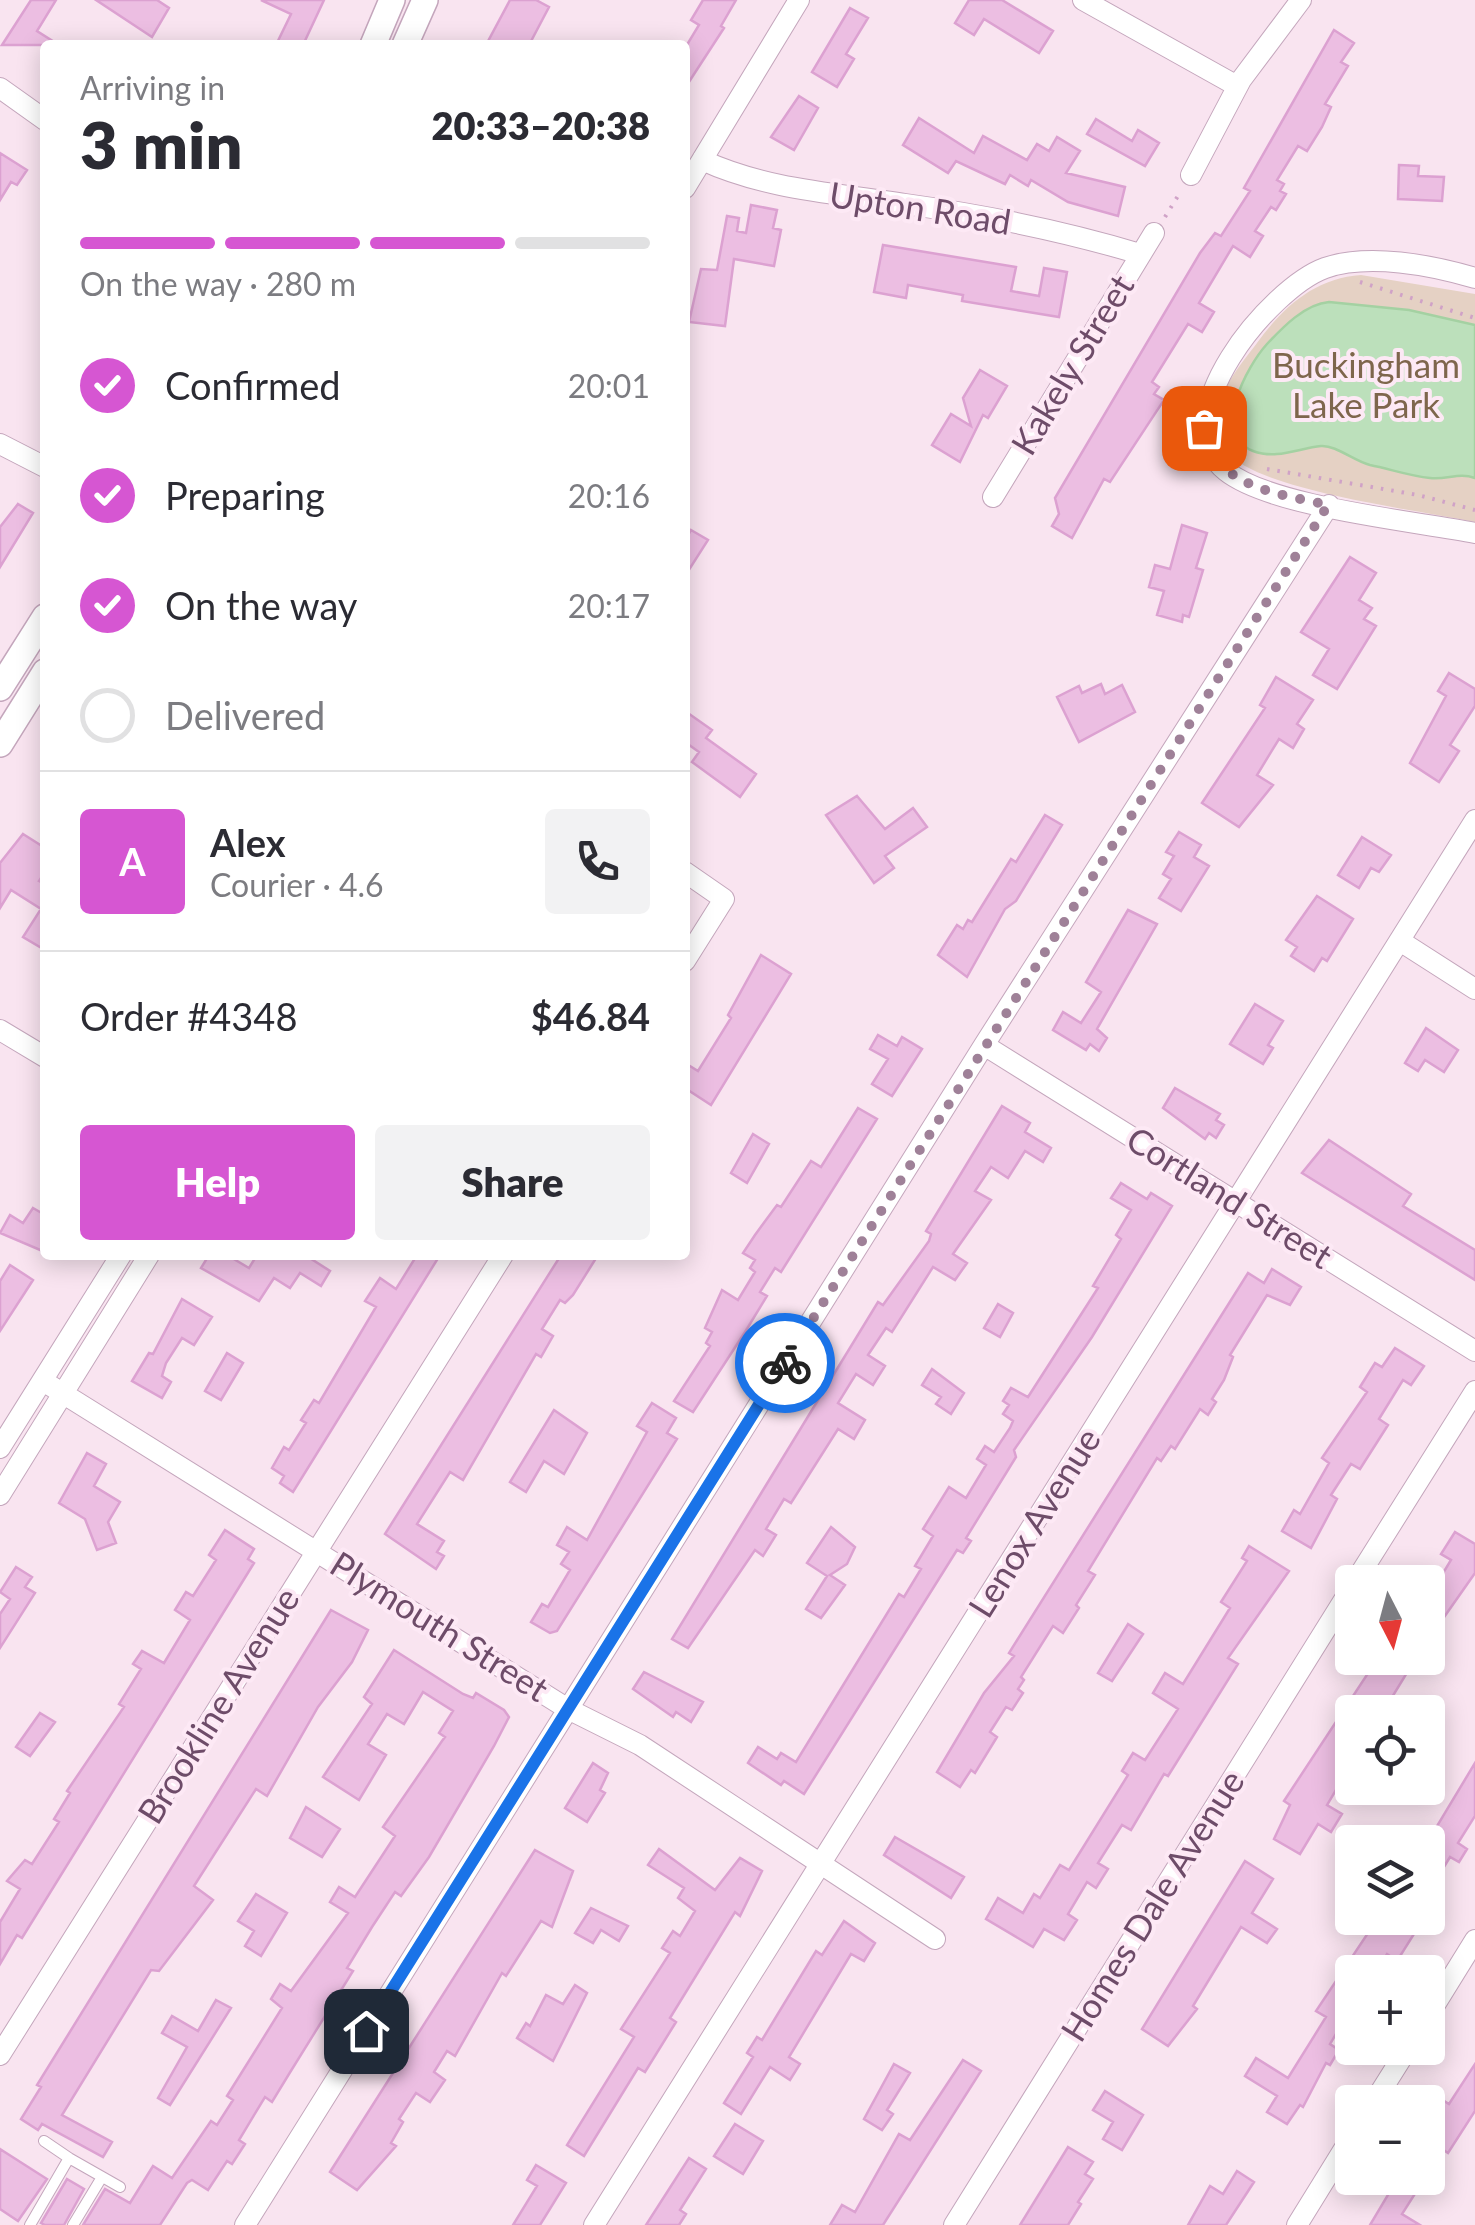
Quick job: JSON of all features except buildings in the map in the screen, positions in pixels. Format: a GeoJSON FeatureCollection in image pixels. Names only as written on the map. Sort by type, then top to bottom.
{"type":"FeatureCollection","features":[{"type":"Feature","properties":{"kind":"street"},"geometry":{"type":"LineString","coordinates":[[381,40],[392,0]]}},
{"type":"Feature","properties":{"kind":"street"},"geometry":{"type":"LineString","coordinates":[[407,40],[425,0]]}},
{"type":"Feature","properties":{"kind":"street"},"geometry":{"type":"LineString","coordinates":[[690,180],[799,0]]}},
{"type":"Feature","properties":{"kind":"street"},"geometry":{"type":"LineString","coordinates":[[1083,0],[1237,86]]}},
{"type":"Feature","properties":{"kind":"street"},"geometry":{"type":"LineString","coordinates":[[1191,175],[1237,86],[1301,0]]}},
{"type":"Feature","properties":{"kind":"street"},"geometry":{"type":"LineString","coordinates":[[0,88],[40,116]]}},
{"type":"Feature","properties":{"kind":"street","name":"Upton Road"},"geometry":{"type":"LineString","coordinates":[[702,160],[771,185],[915,205],[1077,236],[1140,254]]}},
{"type":"Feature","properties":{"kind":"street","name":"Kakely Street"},"geometry":{"type":"LineString","coordinates":[[993,497],[1154,233]]}},
{"type":"Feature","properties":{"kind":"street"},"geometry":{"type":"LineString","coordinates":[[1472,272],[1385,264],[1333,266],[1298,281],[1246,337],[1210,397],[1204,428],[1209,451],[1221,467],[1246,482],[1328,505],[1475,533]]}},
{"type":"Feature","properties":{"kind":"street"},"geometry":{"type":"LineString","coordinates":[[0,444],[40,464]]}},
{"type":"Feature","properties":{"kind":"street"},"geometry":{"type":"LineString","coordinates":[[244,2225],[984,1045],[1328,505]]}},
{"type":"Feature","properties":{"kind":"street"},"geometry":{"type":"LineString","coordinates":[[0,688],[40,625]]}},
{"type":"Feature","properties":{"kind":"street"},"geometry":{"type":"LineString","coordinates":[[2,735],[40,679]]}},
{"type":"Feature","properties":{"kind":"street","name":"Lenox Avenue"},"geometry":{"type":"LineString","coordinates":[[594,2225],[1475,820]]}},
{"type":"Feature","properties":{"kind":"street"},"geometry":{"type":"LineString","coordinates":[[690,875],[724,899],[690,954]]}},
{"type":"Feature","properties":{"kind":"street"},"geometry":{"type":"LineString","coordinates":[[1400,941],[1475,988]]}},
{"type":"Feature","properties":{"kind":"street"},"geometry":{"type":"LineString","coordinates":[[0,1030],[40,1054]]}},
{"type":"Feature","properties":{"kind":"street","name":"Cortland Street"},"geometry":{"type":"LineString","coordinates":[[984,1045],[1475,1351]]}},
{"type":"Feature","properties":{"kind":"street"},"geometry":{"type":"LineString","coordinates":[[0,1448],[118,1260]]}},
{"type":"Feature","properties":{"kind":"street"},"geometry":{"type":"LineString","coordinates":[[0,1495],[146,1260]]}},
{"type":"Feature","properties":{"kind":"street","name":"Brookline Avenue"},"geometry":{"type":"LineString","coordinates":[[0,2055],[500,1260]]}},
{"type":"Feature","properties":{"kind":"street","name":"Plymouth Street"},"geometry":{"type":"LineString","coordinates":[[43,1381],[568,1708],[640,1746],[936,1939]]}},
{"type":"Feature","properties":{"kind":"street","name":"Homes Dale Avenue"},"geometry":{"type":"LineString","coordinates":[[1366,1565],[1475,1390]]}},
{"type":"Feature","properties":{"kind":"street","name":"Homes Dale Avenue"},"geometry":{"type":"LineString","coordinates":[[954,2225],[1335,1615]]}},
{"type":"Feature","properties":{"kind":"street"},"geometry":{"type":"LineString","coordinates":[[1445,1989],[1475,1940]]}},
{"type":"Feature","properties":{"kind":"street"},"geometry":{"type":"LineString","coordinates":[[1297,2225],[1335,2164]]}},
{"type":"Feature","properties":{"kind":"lane"},"geometry":{"type":"LineString","coordinates":[[44,2142],[120,2187]]}},
{"type":"Feature","properties":{"kind":"lane"},"geometry":{"type":"LineString","coordinates":[[30,2225],[69,2158]]}},
{"type":"Feature","properties":{"kind":"lane"},"geometry":{"type":"LineString","coordinates":[[73,2225],[102,2177]]}},
{"type":"Feature","properties":{"kind":"path"},"geometry":{"type":"LineString","coordinates":[[1154,233],[1191,175]]}},
{"type":"Feature","properties":{"kind":"path"},"geometry":{"type":"LineString","coordinates":[[1351,281],[1475,318]]}},
{"type":"Feature","properties":{"kind":"path"},"geometry":{"type":"LineString","coordinates":[[1263,468],[1418,495],[1475,510]]}},
{"type":"Feature","properties":{"kind":"green space","name":"Buckingham Lake Park"},"geometry":{"type":"Polygon","coordinates":[[[1361,275],[1475,294],[1475,522],[1294,485],[1245,466],[1221,443],[1216,424],[1224,391],[1267,330],[1289,306],[1315,288],[1361,275]]]}},
{"type":"Feature","properties":{"kind":"shaded area","name":"Buckingham Lake Park"},"geometry":{"type":"Polygon","coordinates":[[[1329,302],[1409,310],[1475,325],[1475,478],[1415,476],[1364,463],[1327,446],[1271,454],[1253,451],[1240,442],[1233,415],[1250,368],[1287,324],[1311,307],[1329,302]]]}},
{"type":"Feature","properties":{"kind":"way so far"},"geometry":{"type":"LineString","coordinates":[[785,1363],[1328,505],[1254,485],[1228,473],[1209,451],[1204,428]]}},
{"type":"Feature","properties":{"kind":"route"},"geometry":{"type":"LineString","coordinates":[[366,2031],[785,1363]]}}]}
